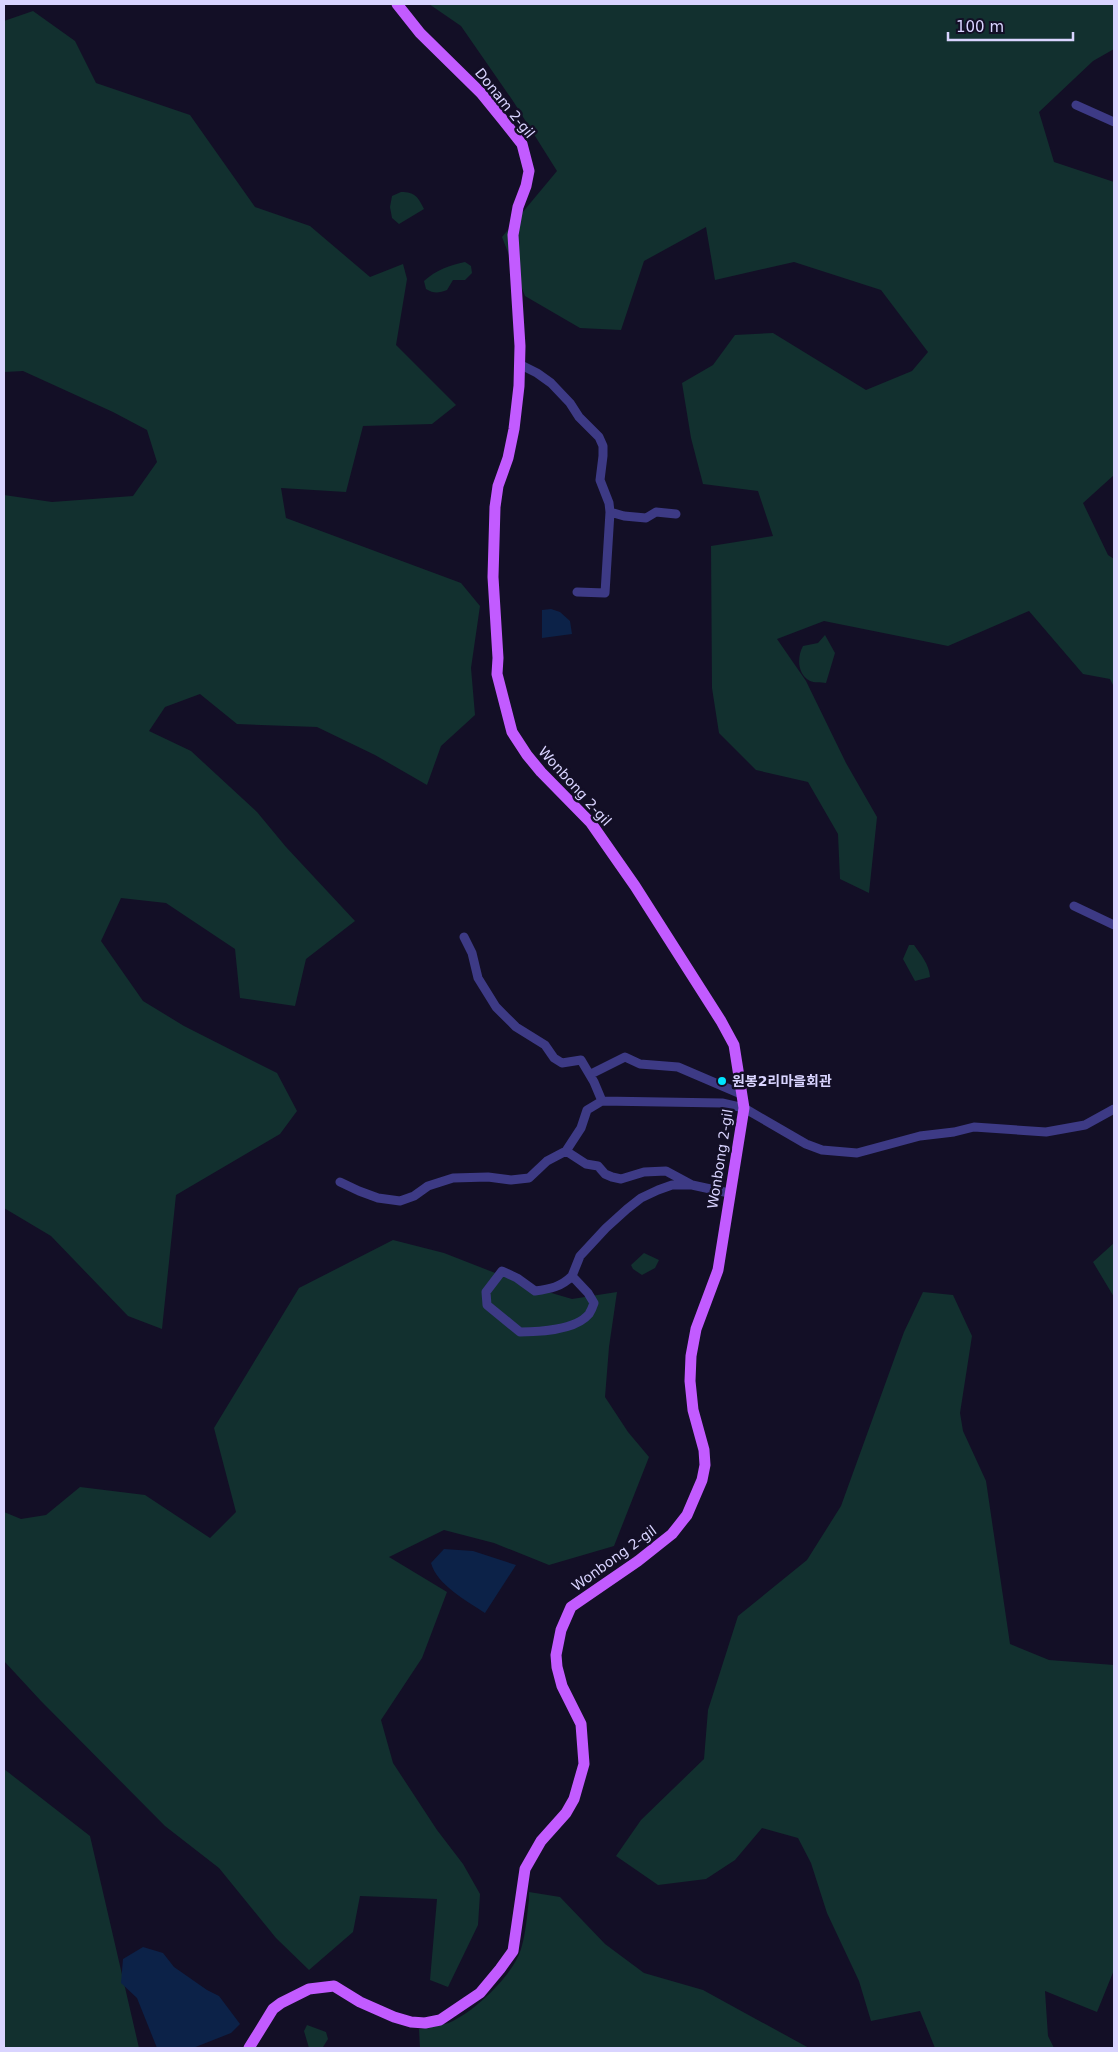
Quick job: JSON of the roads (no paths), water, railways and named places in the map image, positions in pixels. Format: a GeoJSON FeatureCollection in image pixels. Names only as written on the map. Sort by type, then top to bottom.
{"type":"FeatureCollection","features":[{"type":"Feature","properties":{"kind":"main road","name":"Donam 2-gil"},"geometry":{"type":"LineString","coordinates":[[397,4],[420,34],[481,93],[522,144],[529,171],[526,186],[518,207],[513,236],[521,365]]}},
{"type":"Feature","properties":{"kind":"main road","name":"Wonbong 2-gil"},"geometry":{"type":"LineString","coordinates":[[249,2048],[273,2010],[281,2003],[309,1989],[334,1986],[360,2002],[394,2017],[411,2022],[425,2023],[440,2020],[459,2009],[480,1993],[500,1969],[513,1951],[525,1869],[541,1841],[566,1813],[574,1799],[584,1764],[581,1724],[562,1686],[557,1667],[556,1655],[561,1630],[571,1607],[638,1561],[672,1534],[687,1515],[702,1480],[705,1465],[704,1450],[694,1410],[690,1381],[691,1356],[696,1330],[718,1270],[744,1108],[737,1057],[734,1045],[705,995],[664,935],[635,886],[591,823],[527,755],[512,732],[497,674],[498,658],[493,577],[496,500],[498,486],[508,458],[514,429],[521,365]]}},
{"type":"Feature","properties":{"kind":"street"},"geometry":{"type":"LineString","coordinates":[[1076,105],[1114,122]]}},
{"type":"Feature","properties":{"kind":"street"},"geometry":{"type":"LineString","coordinates":[[521,365],[537,372],[551,383],[570,403],[579,417],[599,437],[603,451],[600,480],[609,503],[610,512],[605,593],[577,592]]}},
{"type":"Feature","properties":{"kind":"street"},"geometry":{"type":"LineString","coordinates":[[610,512],[624,516],[646,518],[656,512],[676,514]]}},
{"type":"Feature","properties":{"kind":"street"},"geometry":{"type":"LineString","coordinates":[[1074,906],[1114,926]]}},
{"type":"Feature","properties":{"kind":"street"},"geometry":{"type":"LineString","coordinates":[[464,938],[472,954],[478,978],[496,1007],[516,1027],[544,1045],[554,1058],[562,1063],[581,1060],[591,1074],[602,1101]]}},
{"type":"Feature","properties":{"kind":"street"},"geometry":{"type":"LineString","coordinates":[[591,1074],[625,1057],[640,1064],[678,1067],[741,1094]]}},
{"type":"Feature","properties":{"kind":"street"},"geometry":{"type":"LineString","coordinates":[[340,1182],[359,1192],[378,1198],[400,1201],[414,1196],[428,1186],[453,1178],[488,1177],[511,1180],[530,1178],[547,1161],[566,1151],[581,1128],[587,1110],[602,1101],[722,1103],[744,1108],[806,1144],[822,1150],[857,1154],[920,1136],[954,1132],[974,1126],[1046,1132],[1085,1124],[1114,1109]]}},
{"type":"Feature","properties":{"kind":"street"},"geometry":{"type":"LineString","coordinates":[[566,1151],[586,1164],[598,1166],[605,1174],[612,1177],[621,1179],[644,1172],[666,1171],[692,1186]]}},
{"type":"Feature","properties":{"kind":"street"},"geometry":{"type":"LineString","coordinates":[[572,1276],[588,1293],[594,1303],[589,1314],[571,1326],[544,1331],[520,1332],[487,1305],[486,1292],[502,1271],[517,1278],[535,1291],[554,1289],[566,1283],[572,1276],[580,1256],[606,1228],[641,1198],[658,1190],[672,1185],[692,1186],[729,1193]]}},
{"type":"Feature","properties":{"kind":"water"},"geometry":{"type":"Polygon","coordinates":[[[551,609],[560,612],[570,621],[572,634],[542,638],[542,610],[551,609]]]}},
{"type":"Feature","properties":{"kind":"water"},"geometry":{"type":"Polygon","coordinates":[[[444,1549],[473,1551],[516,1565],[485,1613],[454,1592],[434,1571],[431,1563],[444,1549]]]}},
{"type":"Feature","properties":{"kind":"water"},"geometry":{"type":"Polygon","coordinates":[[[143,1947],[163,1953],[174,1967],[219,1996],[240,2024],[231,2033],[193,2048],[157,2048],[137,1998],[121,1983],[123,1959],[143,1947]]]}},
{"type":"Feature","properties":{"kind":"place","name":"원봉2리마을회관"},"geometry":{"type":"Point","coordinates":[722,1081]}}]}
